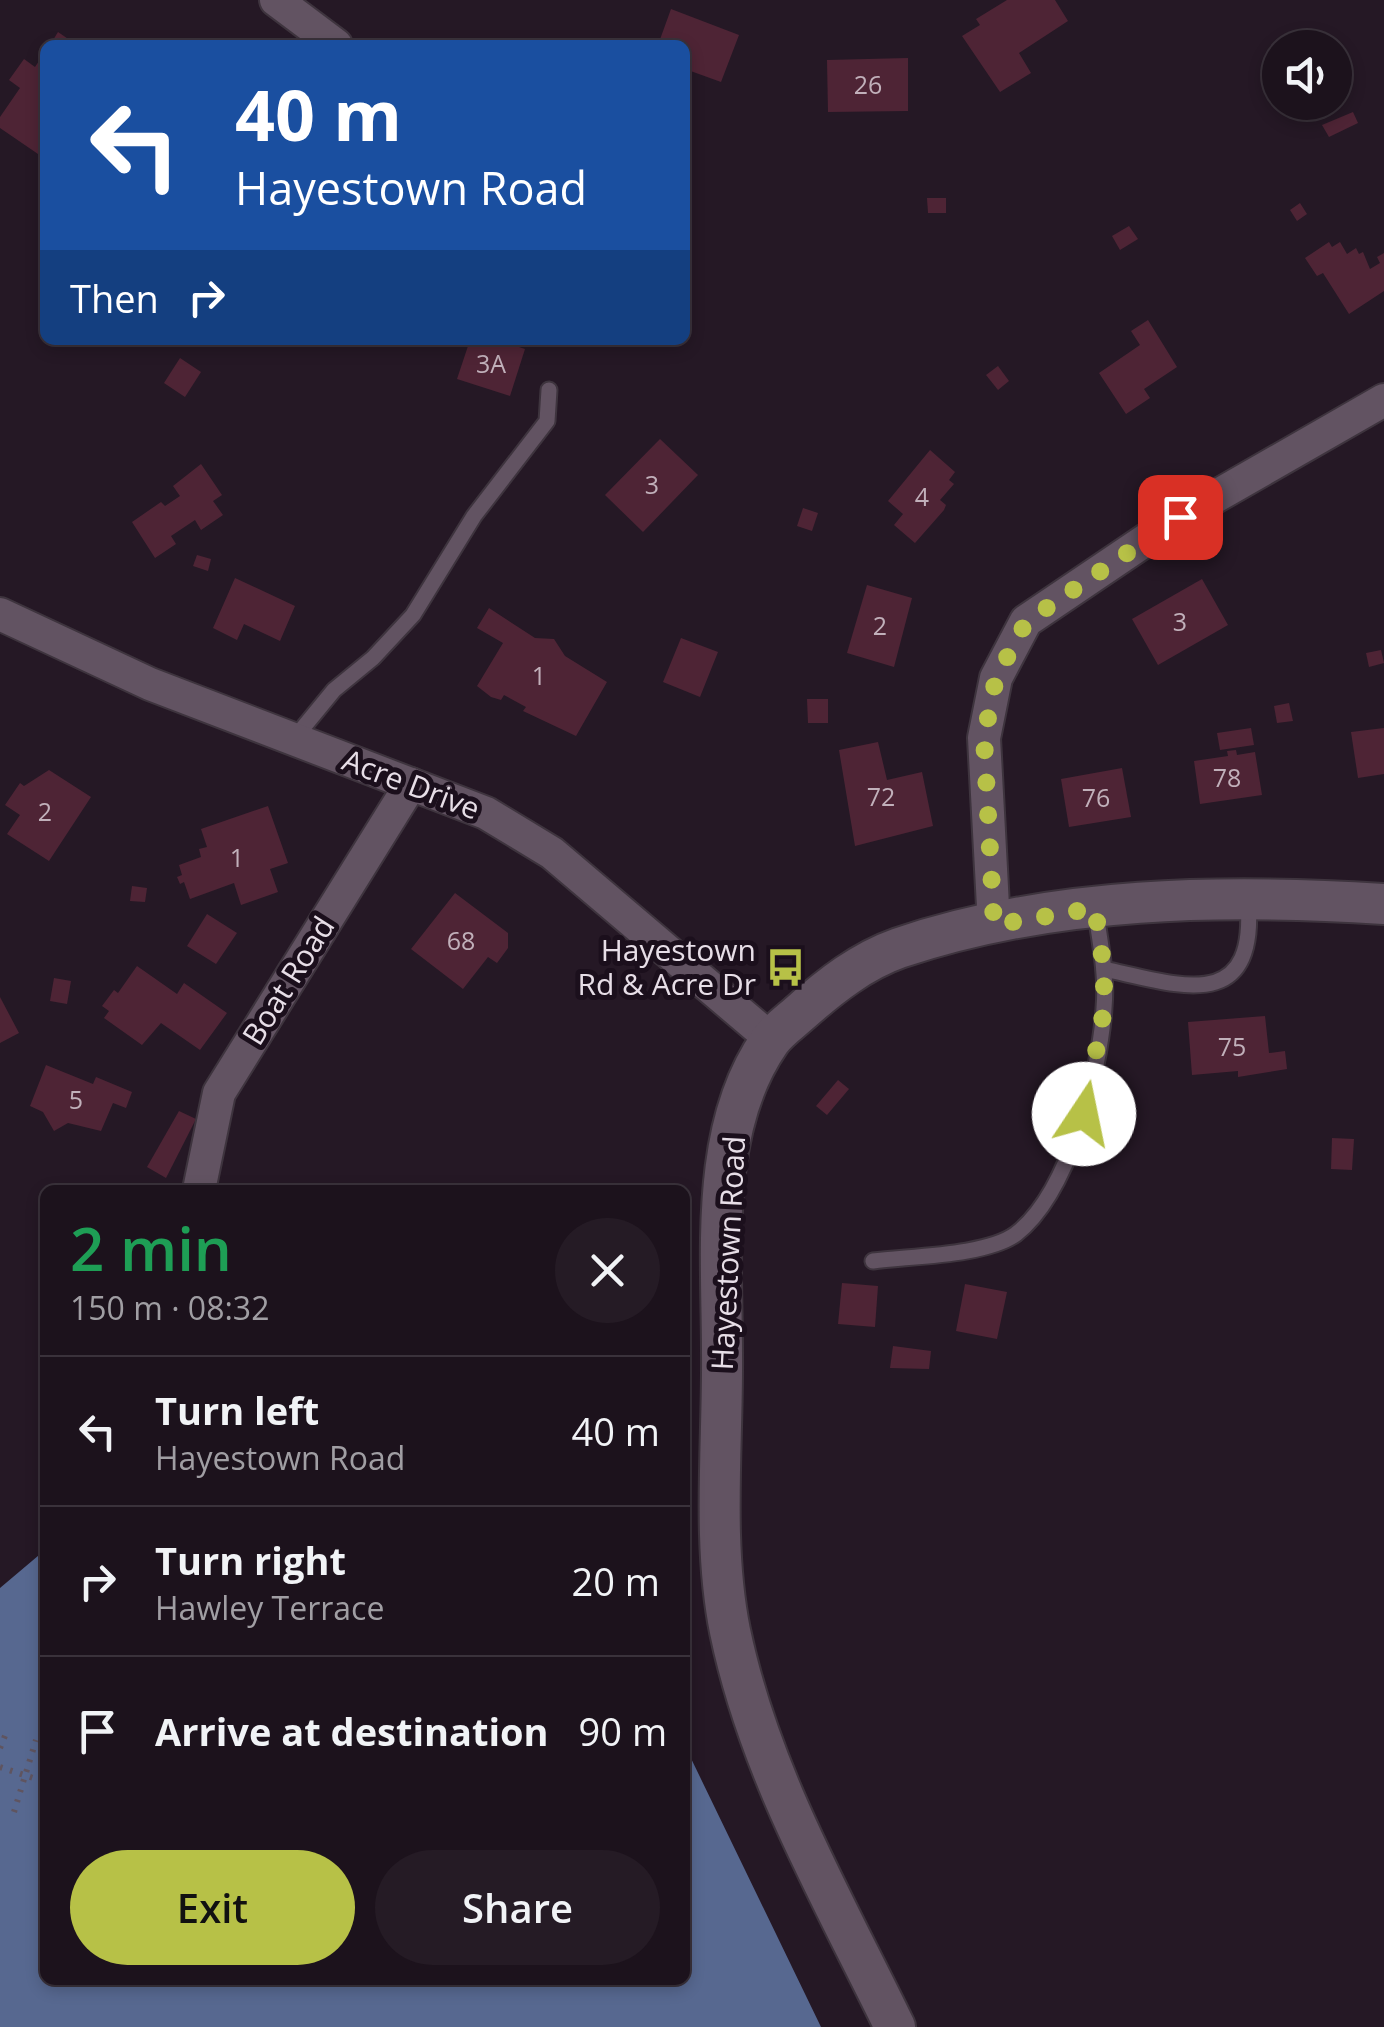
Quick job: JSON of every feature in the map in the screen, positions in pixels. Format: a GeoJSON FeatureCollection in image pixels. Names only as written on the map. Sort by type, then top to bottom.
{"type":"FeatureCollection","features":[{"type":"Feature","properties":{"kind":"street"},"geometry":{"type":"LineString","coordinates":[[276,0],[329,40]]}},
{"type":"Feature","properties":{"kind":"street"},"geometry":{"type":"LineString","coordinates":[[994,925],[984,738],[996,678],[1026,622],[1180,517],[1384,400]]}},
{"type":"Feature","properties":{"kind":"street","name":"Acre Drive"},"geometry":{"type":"LineString","coordinates":[[0,614],[150,684],[486,813],[552,853],[771,1039]]}},
{"type":"Feature","properties":{"kind":"street","name":"Boat Road"},"geometry":{"type":"LineString","coordinates":[[200,1185],[219,1093],[411,784]]}},
{"type":"Feature","properties":{"kind":"street","name":"Hayestown Road"},"geometry":{"type":"LineString","coordinates":[[896,2027],[773,1774],[729,1627],[723,1546],[722,1321],[728,1150],[738,1111],[771,1039],[827,988],[898,949],[994,925],[1095,908],[1247,898],[1384,904]]}},
{"type":"Feature","properties":{"kind":"lane"},"geometry":{"type":"LineString","coordinates":[[293,740],[334,690],[374,658],[413,616],[474,516],[547,421],[549,390]]}},
{"type":"Feature","properties":{"kind":"lane"},"geometry":{"type":"LineString","coordinates":[[1104,969],[1196,988],[1217,985],[1245,952],[1250,928],[1247,898]]}},
{"type":"Feature","properties":{"kind":"lane"},"geometry":{"type":"LineString","coordinates":[[873,1261],[980,1248],[1015,1235],[1048,1197],[1084,1114],[1104,1010],[1104,969],[1095,908]]}},
{"type":"Feature","properties":{"kind":"path"},"geometry":{"type":"LineString","coordinates":[[0,1748],[7,1730]]}},
{"type":"Feature","properties":{"kind":"path"},"geometry":{"type":"LineString","coordinates":[[14,1812],[36,1740]]}},
{"type":"Feature","properties":{"kind":"path"},"geometry":{"type":"LineString","coordinates":[[0,1767],[40,1780]]}},
{"type":"Feature","properties":{"kind":"water"},"geometry":{"type":"Polygon","coordinates":[[[40,1554],[40,1985],[690,1985],[690,1756],[821,2027],[0,2027],[0,1588],[40,1554]]]}},
{"type":"Feature","properties":{"kind":"building"},"geometry":{"type":"Polygon","coordinates":[[[1007,0],[1055,0],[1068,21],[1019,53],[1031,73],[1000,92],[962,36],[980,25],[976,19],[1007,0]]]}},
{"type":"Feature","properties":{"kind":"building"},"geometry":{"type":"Polygon","coordinates":[[[671,9],[739,35],[721,82],[690,71],[690,40],[660,40],[671,9]]]}},
{"type":"Feature","properties":{"kind":"building"},"geometry":{"type":"Polygon","coordinates":[[[58,32],[70,40],[53,40],[58,32]]]}},
{"type":"Feature","properties":{"kind":"building"},"geometry":{"type":"Polygon","coordinates":[[[908,58],[908,111],[828,112],[827,60],[908,58]]]}},
{"type":"Feature","properties":{"kind":"building"},"geometry":{"type":"Polygon","coordinates":[[[24,59],[35,67],[40,60],[38,154],[0,128],[0,117],[20,88],[9,80],[24,59]]]}},
{"type":"Feature","properties":{"kind":"building"},"geometry":{"type":"Polygon","coordinates":[[[1352,112],[1358,123],[1329,137],[1322,125],[1352,120],[1352,112]]]}},
{"type":"Feature","properties":{"kind":"building"},"geometry":{"type":"Polygon","coordinates":[[[927,198],[946,198],[946,213],[928,213],[927,198]]]}},
{"type":"Feature","properties":{"kind":"building"},"geometry":{"type":"Polygon","coordinates":[[[1300,203],[1307,214],[1297,221],[1290,210],[1300,203]]]}},
{"type":"Feature","properties":{"kind":"building"},"geometry":{"type":"Polygon","coordinates":[[[1129,226],[1138,239],[1120,250],[1112,236],[1129,226]]]}},
{"type":"Feature","properties":{"kind":"building"},"geometry":{"type":"Polygon","coordinates":[[[1329,242],[1332,247],[1340,242],[1347,254],[1356,248],[1359,254],[1363,252],[1370,269],[1380,263],[1377,257],[1384,253],[1384,291],[1349,314],[1323,273],[1317,276],[1305,258],[1329,242]]]}},
{"type":"Feature","properties":{"kind":"building"},"geometry":{"type":"Polygon","coordinates":[[[1148,320],[1177,367],[1144,389],[1150,398],[1126,414],[1099,373],[1140,345],[1131,331],[1148,320]]]}},
{"type":"Feature","properties":{"kind":"building"},"geometry":{"type":"Polygon","coordinates":[[[468,345],[513,345],[525,349],[510,396],[457,379],[468,345]]]}},
{"type":"Feature","properties":{"kind":"building"},"geometry":{"type":"Polygon","coordinates":[[[180,358],[201,372],[185,397],[164,383],[180,358]]]}},
{"type":"Feature","properties":{"kind":"building"},"geometry":{"type":"Polygon","coordinates":[[[998,366],[1009,381],[998,390],[986,375],[998,366]]]}},
{"type":"Feature","properties":{"kind":"building"},"geometry":{"type":"Polygon","coordinates":[[[660,439],[698,475],[643,532],[605,495],[660,439]]]}},
{"type":"Feature","properties":{"kind":"building"},"geometry":{"type":"Polygon","coordinates":[[[930,450],[955,472],[949,480],[954,484],[940,500],[946,505],[944,510],[915,543],[894,525],[903,514],[888,501],[930,450]]]}},
{"type":"Feature","properties":{"kind":"building"},"geometry":{"type":"Polygon","coordinates":[[[201,464],[222,495],[213,501],[223,515],[201,530],[195,520],[171,536],[176,544],[155,558],[132,522],[161,502],[165,506],[180,496],[173,486],[201,464]]]}},
{"type":"Feature","properties":{"kind":"building"},"geometry":{"type":"Polygon","coordinates":[[[803,508],[818,513],[812,531],[797,526],[803,508]]]}},
{"type":"Feature","properties":{"kind":"building"},"geometry":{"type":"Polygon","coordinates":[[[197,555],[211,559],[208,571],[193,566],[197,555]]]}},
{"type":"Feature","properties":{"kind":"building"},"geometry":{"type":"Polygon","coordinates":[[[235,578],[295,606],[280,641],[244,624],[237,640],[213,628],[235,578]]]}},
{"type":"Feature","properties":{"kind":"building"},"geometry":{"type":"Polygon","coordinates":[[[1202,579],[1228,625],[1158,665],[1132,619],[1202,579]]]}},
{"type":"Feature","properties":{"kind":"building"},"geometry":{"type":"Polygon","coordinates":[[[867,585],[912,598],[894,667],[847,653],[867,585]]]}},
{"type":"Feature","properties":{"kind":"building"},"geometry":{"type":"Polygon","coordinates":[[[489,608],[535,638],[554,639],[565,656],[607,682],[576,736],[523,711],[526,707],[504,695],[501,700],[491,697],[477,686],[503,643],[477,628],[489,608]]]}},
{"type":"Feature","properties":{"kind":"building"},"geometry":{"type":"Polygon","coordinates":[[[681,638],[718,652],[700,697],[663,682],[681,638]]]}},
{"type":"Feature","properties":{"kind":"building"},"geometry":{"type":"Polygon","coordinates":[[[1381,650],[1384,663],[1369,667],[1366,653],[1381,650]]]}},
{"type":"Feature","properties":{"kind":"building"},"geometry":{"type":"Polygon","coordinates":[[[807,699],[828,699],[828,723],[808,723],[807,699]]]}},
{"type":"Feature","properties":{"kind":"building"},"geometry":{"type":"Polygon","coordinates":[[[1289,703],[1293,721],[1277,723],[1274,706],[1289,703]]]}},
{"type":"Feature","properties":{"kind":"building"},"geometry":{"type":"Polygon","coordinates":[[[1251,728],[1254,745],[1220,750],[1217,733],[1251,728]]]}},
{"type":"Feature","properties":{"kind":"building"},"geometry":{"type":"Polygon","coordinates":[[[1384,728],[1384,774],[1358,778],[1351,732],[1384,728]]]}},
{"type":"Feature","properties":{"kind":"building"},"geometry":{"type":"Polygon","coordinates":[[[878,742],[887,780],[922,772],[933,826],[855,846],[839,750],[878,742]]]}},
{"type":"Feature","properties":{"kind":"building"},"geometry":{"type":"Polygon","coordinates":[[[1236,750],[1237,755],[1255,752],[1262,795],[1200,804],[1194,761],[1228,756],[1227,751],[1236,750]]]}},
{"type":"Feature","properties":{"kind":"building"},"geometry":{"type":"Polygon","coordinates":[[[1122,768],[1131,817],[1069,827],[1061,779],[1122,768]]]}},
{"type":"Feature","properties":{"kind":"building"},"geometry":{"type":"Polygon","coordinates":[[[49,770],[91,797],[49,861],[7,834],[20,815],[5,805],[20,783],[24,786],[49,770]]]}},
{"type":"Feature","properties":{"kind":"building"},"geometry":{"type":"Polygon","coordinates":[[[268,806],[288,863],[270,869],[278,892],[241,905],[234,883],[190,899],[184,882],[180,884],[177,877],[182,875],[179,865],[201,857],[199,849],[207,847],[201,829],[268,806]]]}},
{"type":"Feature","properties":{"kind":"building"},"geometry":{"type":"Polygon","coordinates":[[[132,886],[147,888],[145,902],[130,901],[132,886]]]}},
{"type":"Feature","properties":{"kind":"building"},"geometry":{"type":"Polygon","coordinates":[[[455,893],[508,933],[508,948],[497,963],[488,957],[463,989],[411,949],[455,893]]]}},
{"type":"Feature","properties":{"kind":"building"},"geometry":{"type":"Polygon","coordinates":[[[207,914],[237,933],[216,964],[187,946],[207,914]]]}},
{"type":"Feature","properties":{"kind":"building"},"geometry":{"type":"Polygon","coordinates":[[[137,966],[177,994],[184,983],[227,1013],[200,1050],[161,1023],[142,1045],[104,1018],[109,1011],[102,1006],[114,990],[118,993],[137,966]]]}},
{"type":"Feature","properties":{"kind":"building"},"geometry":{"type":"Polygon","coordinates":[[[54,978],[71,981],[67,1004],[50,1001],[54,978]]]}},
{"type":"Feature","properties":{"kind":"building"},"geometry":{"type":"Polygon","coordinates":[[[0,997],[19,1033],[0,1043],[0,997]]]}},
{"type":"Feature","properties":{"kind":"building"},"geometry":{"type":"Polygon","coordinates":[[[1265,1016],[1269,1053],[1285,1051],[1287,1069],[1238,1077],[1238,1071],[1192,1075],[1188,1022],[1265,1016]]]}},
{"type":"Feature","properties":{"kind":"building"},"geometry":{"type":"Polygon","coordinates":[[[46,1065],[93,1084],[96,1077],[132,1092],[126,1108],[113,1103],[101,1131],[68,1123],[54,1131],[43,1112],[30,1106],[46,1065]]]}},
{"type":"Feature","properties":{"kind":"building"},"geometry":{"type":"Polygon","coordinates":[[[838,1080],[849,1089],[827,1115],[816,1106],[838,1080]]]}},
{"type":"Feature","properties":{"kind":"building"},"geometry":{"type":"Polygon","coordinates":[[[179,1111],[196,1119],[166,1178],[147,1167],[179,1111]]]}},
{"type":"Feature","properties":{"kind":"building"},"geometry":{"type":"Polygon","coordinates":[[[1332,1138],[1354,1139],[1352,1170],[1331,1169],[1332,1138]]]}},
{"type":"Feature","properties":{"kind":"building"},"geometry":{"type":"Polygon","coordinates":[[[842,1283],[878,1286],[875,1327],[838,1324],[842,1283]]]}},
{"type":"Feature","properties":{"kind":"building"},"geometry":{"type":"Polygon","coordinates":[[[965,1284],[1007,1292],[997,1339],[956,1331],[965,1284]]]}},
{"type":"Feature","properties":{"kind":"building"},"geometry":{"type":"Polygon","coordinates":[[[893,1346],[931,1351],[929,1369],[890,1368],[893,1346]]]}},
{"type":"Feature","properties":{"kind":"place","name":"Hayestown Rd & Acre Dr"},"geometry":{"type":"Point","coordinates":[786,968]}},
{"type":"Feature","properties":{"kind":"route"},"geometry":{"type":"LineString","coordinates":[[1084,1114],[1104,1010],[1104,969],[1095,908],[994,925],[984,738],[996,678],[1026,622],[1180,517]]}}]}
